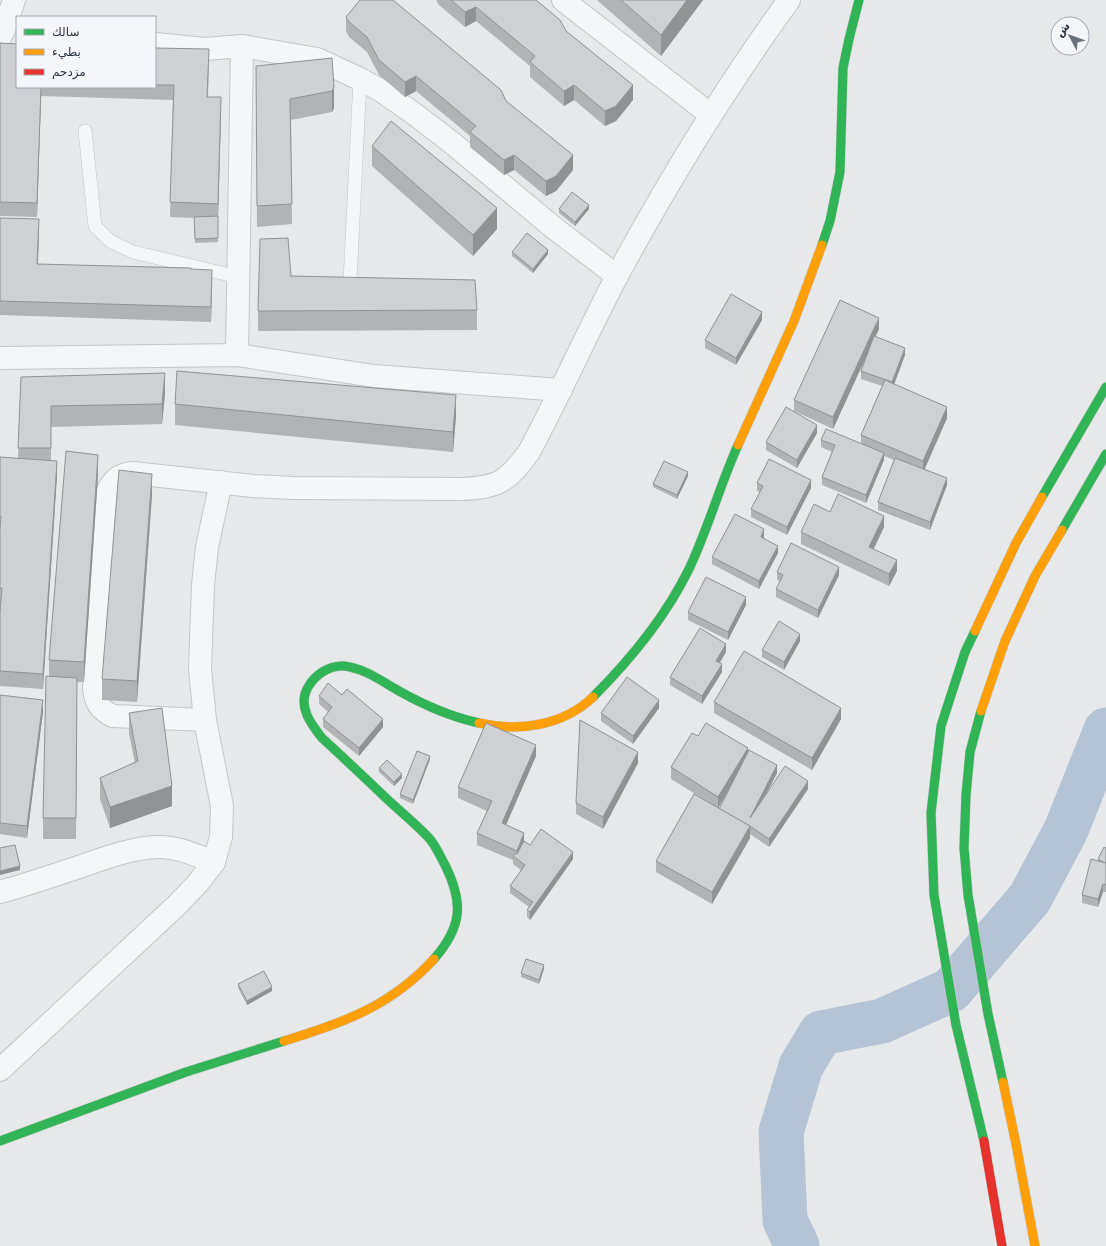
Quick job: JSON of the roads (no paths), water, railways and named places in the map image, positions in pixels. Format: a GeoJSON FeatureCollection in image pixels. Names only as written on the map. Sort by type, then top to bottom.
{"type":"FeatureCollection","features":[{"type":"Feature","properties":{"kind":"main road"},"geometry":{"type":"LineString","coordinates":[[0,1141],[187,1072],[344,1022],[379,1005],[402,989],[426,969],[445,946],[456,926],[458,904],[452,879],[442,857],[430,839],[322,738],[310,722],[304,708],[306,691],[317,675],[332,666],[343,666],[362,672],[428,706],[468,721],[505,729],[534,726],[556,721],[580,709],[602,687],[650,633],[684,578],[701,544],[732,459],[799,309],[822,247],[839,182],[842,133],[842,78],[848,38],[859,0]]}},
{"type":"Feature","properties":{"kind":"main road"},"geometry":{"type":"LineString","coordinates":[[1002,1246],[986,1150],[956,1025],[934,895],[931,813],[940,734],[941,726],[964,652],[1016,543],[1106,387]]}},
{"type":"Feature","properties":{"kind":"main road"},"geometry":{"type":"LineString","coordinates":[[1035,1246],[1016,1144],[988,1014],[968,896],[964,848],[966,795],[970,752],[982,709],[1005,641],[1035,576],[1106,454]]}},
{"type":"Feature","properties":{"kind":"street"},"geometry":{"type":"LineString","coordinates":[[7,33],[14,0]]}},
{"type":"Feature","properties":{"kind":"street"},"geometry":{"type":"LineString","coordinates":[[563,0],[711,115]]}},
{"type":"Feature","properties":{"kind":"street"},"geometry":{"type":"LineString","coordinates":[[205,720],[113,716],[100,709],[96,702],[94,688],[107,493],[109,486],[119,476],[133,473],[253,486],[294,488],[446,489],[482,488],[498,484],[516,470],[529,452],[617,276],[644,227],[711,115],[759,41],[789,0]]}},
{"type":"Feature","properties":{"kind":"street"},"geometry":{"type":"LineString","coordinates":[[156,44],[205,49],[242,46],[317,59],[360,79],[380,90],[419,117],[554,228],[617,276]]}},
{"type":"Feature","properties":{"kind":"street"},"geometry":{"type":"LineString","coordinates":[[237,355],[242,46]]}},
{"type":"Feature","properties":{"kind":"street"},"geometry":{"type":"LineString","coordinates":[[0,358],[237,355],[374,376],[561,390]]}},
{"type":"Feature","properties":{"kind":"street"},"geometry":{"type":"LineString","coordinates":[[0,1070],[177,905],[198,883],[214,862],[221,837],[222,806],[205,720],[200,669],[203,586],[207,547],[221,482]]}},
{"type":"Feature","properties":{"kind":"street"},"geometry":{"type":"LineString","coordinates":[[0,892],[42,880],[114,855],[159,847],[180,850],[214,862]]}},
{"type":"Feature","properties":{"kind":"lane"},"geometry":{"type":"LineString","coordinates":[[350,281],[360,79]]}},
{"type":"Feature","properties":{"kind":"lane"},"geometry":{"type":"LineString","coordinates":[[85,131],[95,226],[110,241],[133,252],[238,277]]}},
{"type":"Feature","properties":{"kind":"waterway"},"geometry":{"type":"LineString","coordinates":[[797,1246],[785,1220],[781,1132],[801,1066],[821,1033],[882,1021],[951,990],[1030,898],[1066,830],[1106,730]]}}]}
